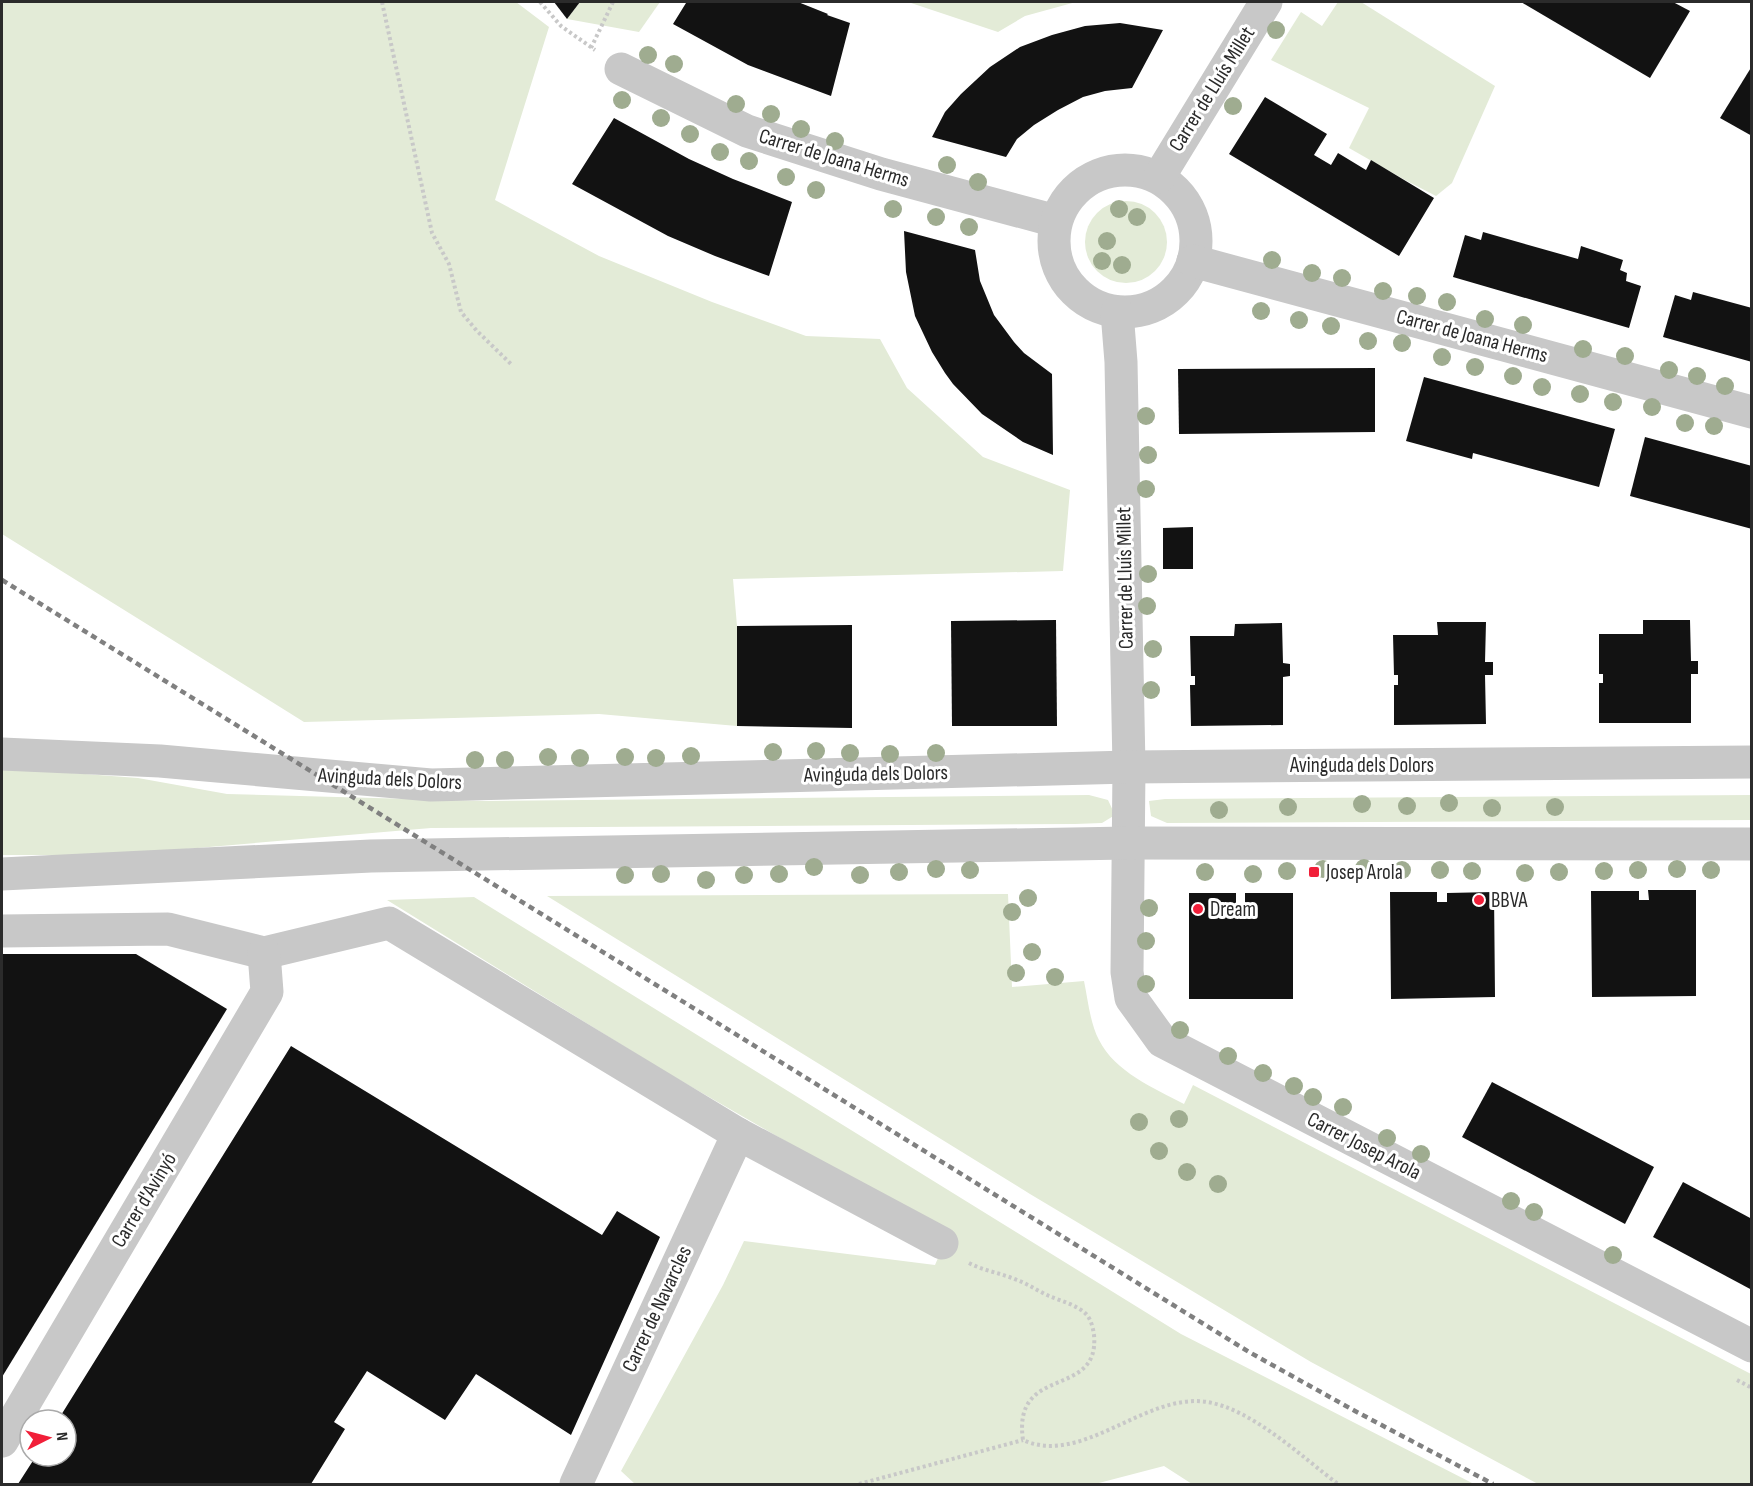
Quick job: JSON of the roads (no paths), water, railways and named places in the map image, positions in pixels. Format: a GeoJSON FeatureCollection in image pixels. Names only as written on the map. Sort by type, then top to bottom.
{"type":"FeatureCollection","features":[{"type":"Feature","properties":{"kind":"street","name":"Carrer de Lluís Millet"},"geometry":{"type":"LineString","coordinates":[[1159,177],[1266,2]]}},
{"type":"Feature","properties":{"kind":"street","name":"Carrer de Joana Herms"},"geometry":{"type":"LineString","coordinates":[[621,69],[747,131],[881,174],[1056,221]]}},
{"type":"Feature","properties":{"kind":"street"},"geometry":{"type":"LineString","coordinates":[[1128,169],[1159,177],[1178,193],[1191,213],[1196,237],[1193,261],[1185,279],[1173,294],[1156,305],[1137,311],[1118,312],[1094,306],[1073,291],[1059,270],[1053,246],[1056,221],[1071,193],[1097,175],[1128,169]]}},
{"type":"Feature","properties":{"kind":"street","name":"Carrer de Joana Herms"},"geometry":{"type":"LineString","coordinates":[[1193,261],[1752,412]]}},
{"type":"Feature","properties":{"kind":"street","name":"Carrer de Lluís Millet"},"geometry":{"type":"LineString","coordinates":[[1118,312],[1129,767],[1127,843]]}},
{"type":"Feature","properties":{"kind":"street","name":"Avinguda dels Dolors"},"geometry":{"type":"LineString","coordinates":[[2,754],[160,760],[431,785],[1129,767],[1752,762]]}},
{"type":"Feature","properties":{"kind":"street"},"geometry":{"type":"LineString","coordinates":[[2,874],[371,856],[1127,843],[1752,844]]}},
{"type":"Feature","properties":{"kind":"street","name":"Carrer Josep Arola"},"geometry":{"type":"LineString","coordinates":[[1127,843],[1128,972],[1131,998],[1162,1041],[1752,1346]]}},
{"type":"Feature","properties":{"kind":"street"},"geometry":{"type":"LineString","coordinates":[[2,931],[168,929],[264,953],[389,923],[738,1134],[942,1243]]}},
{"type":"Feature","properties":{"kind":"street","name":"Carrer d'Avinyó"},"geometry":{"type":"LineString","coordinates":[[2,1441],[267,992],[264,953]]}},
{"type":"Feature","properties":{"kind":"street","name":"Carrer de Navarcles"},"geometry":{"type":"LineString","coordinates":[[576,1485],[738,1134]]}},
{"type":"Feature","properties":{"kind":"railway"},"geometry":{"type":"LineString","coordinates":[[2,580],[1249,1352],[1493,1484]]}},
{"type":"Feature","properties":{"kind":"place","name":"Josep Arola"},"geometry":{"type":"Point","coordinates":[1314,872]}},
{"type":"Feature","properties":{"kind":"place","name":"BBVA"},"geometry":{"type":"Point","coordinates":[1479,900]}},
{"type":"Feature","properties":{"kind":"place","name":"Dream"},"geometry":{"type":"Point","coordinates":[1198,909]}}]}
